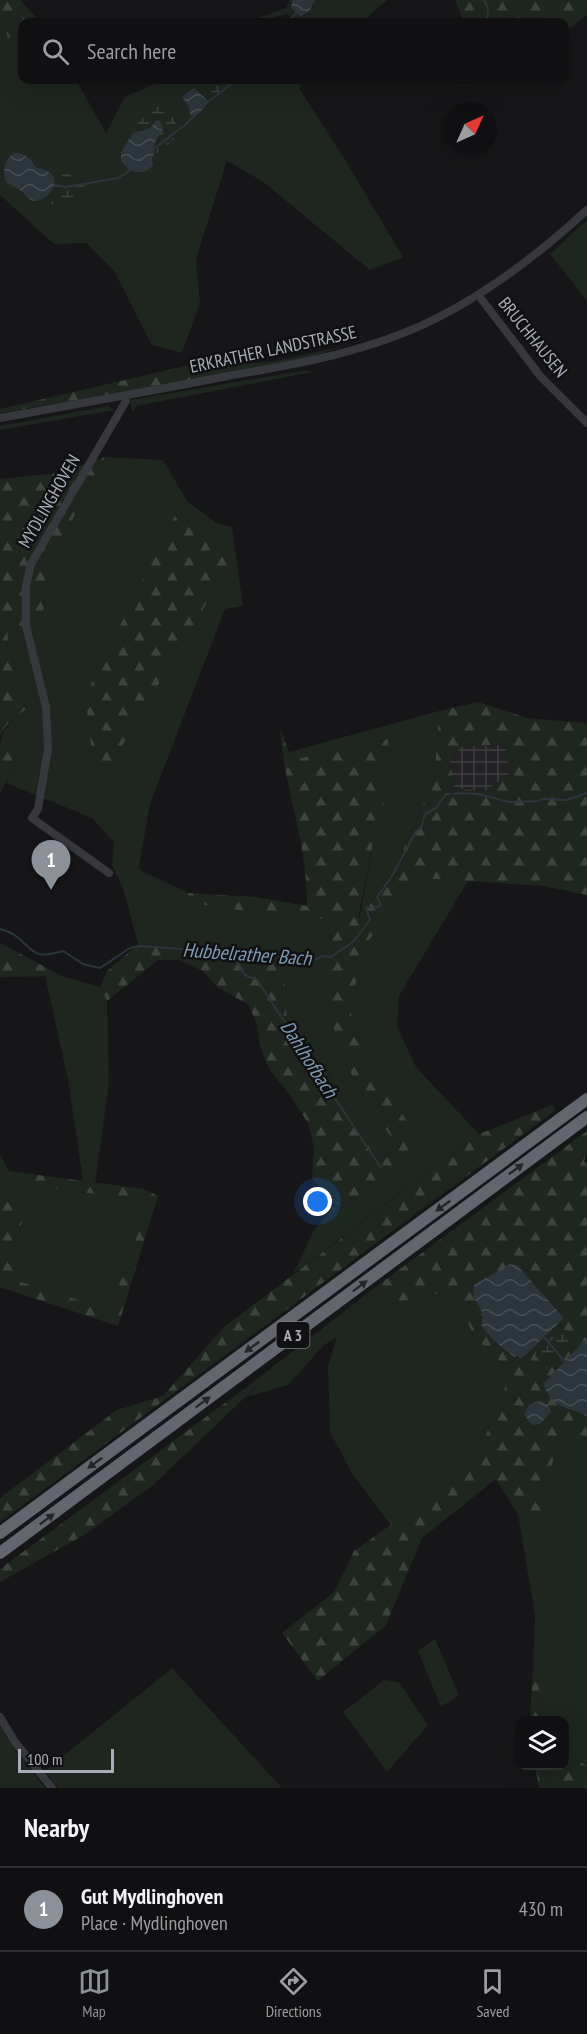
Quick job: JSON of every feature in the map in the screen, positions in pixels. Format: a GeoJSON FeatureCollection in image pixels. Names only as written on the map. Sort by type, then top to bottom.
{"type":"FeatureCollection","features":[{"type":"Feature","properties":{"kind":"highway","name":"A 3"},"geometry":{"type":"LineString","coordinates":[[0,1533],[587,1099]]}},
{"type":"Feature","properties":{"kind":"highway","name":"A 3"},"geometry":{"type":"LineString","coordinates":[[0,1554],[587,1117]]}},
{"type":"Feature","properties":{"kind":"street","name":"ERKRATHER LANDSTRASSE"},"geometry":{"type":"LineString","coordinates":[[0,418],[337,354],[412,329],[479,296],[536,254],[587,210]]}},
{"type":"Feature","properties":{"kind":"street","name":"BRUCHHAUSEN"},"geometry":{"type":"LineString","coordinates":[[479,296],[541,377],[587,423]]}},
{"type":"Feature","properties":{"kind":"street","name":"MYDLINGHOVEN"},"geometry":{"type":"LineString","coordinates":[[109,873],[32,818],[38,809],[48,749],[46,707],[26,626],[26,585],[31,564],[126,400],[125,396]]}},
{"type":"Feature","properties":{"kind":"street"},"geometry":{"type":"LineString","coordinates":[[0,1717],[15,1742],[52,1788]]}},
{"type":"Feature","properties":{"kind":"shaded area"},"geometry":{"type":"Polygon","coordinates":[[[506,744],[509,774],[484,792],[454,788],[450,758],[461,747],[506,744]]]}},
{"type":"Feature","properties":{"kind":"green space"},"geometry":{"type":"Polygon","coordinates":[[[0,0],[20,0],[30,11],[24,18],[18,18],[18,26],[8,39],[0,10],[0,0]]]}},
{"type":"Feature","properties":{"kind":"green space"},"geometry":{"type":"Polygon","coordinates":[[[290,0],[292,0],[290,5],[292,10],[312,8],[315,0],[387,0],[367,18],[293,18],[287,14],[272,18],[257,18],[286,8],[290,0]]]}},
{"type":"Feature","properties":{"kind":"green space"},"geometry":{"type":"Polygon","coordinates":[[[455,0],[587,0],[587,15],[569,29],[569,18],[462,18],[455,0]]]}},
{"type":"Feature","properties":{"kind":"green space"},"geometry":{"type":"Polygon","coordinates":[[[0,10],[8,38],[18,26],[18,84],[78,84],[106,133],[125,97],[155,84],[302,84],[299,88],[403,257],[370,270],[262,181],[227,161],[196,259],[200,303],[182,353],[152,345],[114,271],[86,243],[54,244],[0,195],[0,10]],[[162,129],[133,133],[120,156],[137,173],[147,170],[154,144],[162,129]],[[32,160],[18,188],[30,199],[37,168],[32,160]]]}},
{"type":"Feature","properties":{"kind":"green space"},"geometry":{"type":"Polygon","coordinates":[[[30,11],[36,18],[24,18],[30,11]]]}},
{"type":"Feature","properties":{"kind":"green space"},"geometry":{"type":"Polygon","coordinates":[[[232,84],[230,88],[225,88],[218,104],[208,108],[206,105],[208,101],[194,88],[195,85],[232,84]]]}},
{"type":"Feature","properties":{"kind":"green space"},"geometry":{"type":"Polygon","coordinates":[[[166,103],[174,116],[178,133],[164,150],[154,154],[154,144],[162,129],[153,127],[146,131],[133,133],[138,123],[146,115],[166,103]]]}},
{"type":"Feature","properties":{"kind":"green space"},"geometry":{"type":"Polygon","coordinates":[[[44,169],[63,172],[83,184],[86,189],[79,193],[79,201],[58,205],[37,200],[51,192],[54,179],[51,173],[44,169]]]}},
{"type":"Feature","properties":{"kind":"green space"},"geometry":{"type":"Polygon","coordinates":[[[587,220],[587,301],[550,254],[587,220]]]}},
{"type":"Feature","properties":{"kind":"green space"},"geometry":{"type":"Polygon","coordinates":[[[345,346],[313,356],[194,380],[182,372],[168,370],[184,366],[270,362],[345,346]]]}},
{"type":"Feature","properties":{"kind":"green space"},"geometry":{"type":"Polygon","coordinates":[[[168,370],[182,372],[194,380],[0,413],[0,409],[168,370]]]}},
{"type":"Feature","properties":{"kind":"green space"},"geometry":{"type":"Polygon","coordinates":[[[306,370],[313,372],[136,406],[133,412],[130,404],[131,400],[306,370]]]}},
{"type":"Feature","properties":{"kind":"green space"},"geometry":{"type":"Polygon","coordinates":[[[108,406],[115,410],[0,430],[0,426],[108,406]]]}},
{"type":"Feature","properties":{"kind":"green space"},"geometry":{"type":"Polygon","coordinates":[[[105,457],[163,460],[187,501],[217,523],[232,527],[243,606],[225,609],[150,804],[139,867],[142,871],[188,893],[191,903],[294,918],[325,919],[334,947],[329,967],[326,1000],[337,1040],[356,1085],[391,1137],[385,1158],[375,1159],[357,1121],[329,1076],[287,1021],[285,985],[273,954],[138,944],[123,888],[112,865],[114,842],[92,818],[6,783],[13,766],[7,750],[0,750],[2,736],[7,726],[26,709],[8,645],[7,617],[10,614],[16,617],[18,631],[40,633],[50,562],[105,457]]]}},
{"type":"Feature","properties":{"kind":"green space"},"geometry":{"type":"Polygon","coordinates":[[[105,457],[50,562],[40,633],[38,636],[26,637],[18,631],[16,617],[10,614],[7,617],[8,645],[26,709],[6,726],[0,736],[0,479],[59,473],[105,457]]]}},
{"type":"Feature","properties":{"kind":"green space"},"geometry":{"type":"Polygon","coordinates":[[[177,512],[230,563],[96,790],[86,701],[91,684],[177,512]]]}},
{"type":"Feature","properties":{"kind":"green space"},"geometry":{"type":"Polygon","coordinates":[[[478,702],[527,718],[587,723],[587,895],[544,886],[422,878],[392,907],[367,943],[350,1010],[368,1068],[394,1101],[424,1148],[359,1195],[334,1205],[312,1178],[314,1148],[308,1123],[269,1069],[249,1005],[217,987],[203,971],[180,960],[158,960],[107,1001],[100,987],[107,971],[138,944],[273,954],[285,985],[287,1022],[329,1076],[357,1121],[375,1159],[385,1158],[391,1137],[356,1085],[337,1040],[326,1000],[329,967],[334,947],[325,919],[294,918],[190,903],[188,893],[256,897],[307,906],[304,861],[286,773],[280,728],[292,760],[388,739],[389,763],[382,777],[384,801],[381,817],[371,823],[367,840],[373,843],[359,913],[359,925],[374,897],[392,876],[434,780],[439,711],[478,702]],[[505,744],[461,747],[450,758],[454,788],[484,792],[509,774],[505,744]]]}},
{"type":"Feature","properties":{"kind":"green space"},"geometry":{"type":"Polygon","coordinates":[[[439,711],[434,780],[392,876],[374,897],[358,926],[373,844],[367,840],[371,823],[381,817],[384,793],[380,783],[388,739],[292,760],[289,752],[439,711]]]}},
{"type":"Feature","properties":{"kind":"green space"},"geometry":{"type":"Polygon","coordinates":[[[0,750],[7,750],[13,755],[13,766],[0,794],[0,750]]]}},
{"type":"Feature","properties":{"kind":"green space"},"geometry":{"type":"Polygon","coordinates":[[[422,878],[468,881],[399,996],[397,1026],[416,1067],[479,1134],[293,1274],[313,1232],[334,1205],[359,1195],[423,1148],[394,1101],[368,1068],[350,1010],[367,943],[392,907],[422,878]]]}},
{"type":"Feature","properties":{"kind":"green space"},"geometry":{"type":"Polygon","coordinates":[[[0,943],[62,976],[0,977],[0,943]]]}},
{"type":"Feature","properties":{"kind":"green space"},"geometry":{"type":"Polygon","coordinates":[[[45,976],[62,976],[100,987],[107,1001],[109,1083],[95,1183],[83,1181],[68,1080],[45,976]]]}},
{"type":"Feature","properties":{"kind":"green space"},"geometry":{"type":"Polygon","coordinates":[[[552,1105],[556,1110],[0,1522],[0,1498],[117,1410],[163,1396],[224,1327],[479,1134],[552,1105]]]}},
{"type":"Feature","properties":{"kind":"green space"},"geometry":{"type":"Polygon","coordinates":[[[587,1131],[587,1153],[584,1161],[587,1165],[587,1341],[582,1343],[543,1384],[554,1400],[587,1417],[587,1439],[560,1424],[542,1521],[518,1515],[496,1479],[422,1538],[386,1625],[318,1681],[282,1633],[334,1592],[354,1551],[423,1502],[468,1474],[501,1401],[510,1371],[473,1335],[454,1290],[385,1305],[373,1289],[587,1131]],[[510,1264],[475,1285],[483,1314],[481,1325],[498,1346],[513,1357],[518,1356],[564,1318],[518,1266],[510,1264]]]}},
{"type":"Feature","properties":{"kind":"green space"},"geometry":{"type":"Polygon","coordinates":[[[0,1154],[14,1180],[70,1191],[150,1200],[110,1311],[15,1280],[23,1211],[0,1196],[0,1154]]]}},
{"type":"Feature","properties":{"kind":"green space"},"geometry":{"type":"Polygon","coordinates":[[[9,1171],[144,1189],[158,1196],[118,1326],[0,1287],[0,1196],[23,1211],[15,1280],[110,1310],[150,1200],[70,1191],[14,1180],[9,1171]]]}},
{"type":"Feature","properties":{"kind":"green space"},"geometry":{"type":"Polygon","coordinates":[[[373,1289],[385,1305],[454,1290],[473,1335],[510,1371],[501,1401],[468,1474],[391,1525],[353,1475],[330,1432],[328,1366],[337,1337],[324,1345],[288,1385],[246,1397],[258,1385],[248,1386],[373,1289]]]}},
{"type":"Feature","properties":{"kind":"green space"},"geometry":{"type":"Polygon","coordinates":[[[563,1329],[568,1331],[570,1342],[557,1351],[557,1356],[546,1369],[535,1355],[563,1329]]]}},
{"type":"Feature","properties":{"kind":"green space"},"geometry":{"type":"Polygon","coordinates":[[[259,1384],[152,1486],[84,1535],[0,1582],[0,1569],[248,1386],[259,1384]]]}},
{"type":"Feature","properties":{"kind":"green space"},"geometry":{"type":"Polygon","coordinates":[[[560,1423],[587,1439],[587,1766],[569,1755],[569,1716],[546,1716],[533,1665],[535,1615],[518,1515],[542,1520],[560,1423]]]}},
{"type":"Feature","properties":{"kind":"green space"},"geometry":{"type":"Polygon","coordinates":[[[435,1639],[459,1695],[441,1707],[418,1651],[435,1639]]]}},
{"type":"Feature","properties":{"kind":"green space"},"geometry":{"type":"Polygon","coordinates":[[[533,1665],[546,1716],[530,1716],[533,1665]]]}},
{"type":"Feature","properties":{"kind":"green space"},"geometry":{"type":"Polygon","coordinates":[[[172,1668],[282,1788],[58,1788],[45,1771],[172,1668]]]}},
{"type":"Feature","properties":{"kind":"green space"},"geometry":{"type":"Polygon","coordinates":[[[384,1680],[399,1682],[428,1725],[387,1772],[343,1712],[384,1680]]]}},
{"type":"Feature","properties":{"kind":"green space"},"geometry":{"type":"Polygon","coordinates":[[[0,1725],[13,1746],[45,1788],[0,1788],[0,1725]]]}},
{"type":"Feature","properties":{"kind":"green space"},"geometry":{"type":"Polygon","coordinates":[[[569,1755],[587,1766],[587,1788],[539,1788],[536,1770],[569,1770],[569,1755]]]}},
{"type":"Feature","properties":{"kind":"water"},"geometry":{"type":"Polygon","coordinates":[[[292,0],[315,0],[311,8],[300,16],[291,8],[292,0]]]}},
{"type":"Feature","properties":{"kind":"water"},"geometry":{"type":"Polygon","coordinates":[[[194,88],[209,102],[194,117],[190,114],[189,107],[182,97],[194,88]]]}},
{"type":"Feature","properties":{"kind":"water"},"geometry":{"type":"Polygon","coordinates":[[[156,120],[160,121],[163,129],[154,144],[153,165],[145,171],[132,171],[121,161],[121,152],[133,133],[149,128],[156,120]]]}},
{"type":"Feature","properties":{"kind":"water"},"geometry":{"type":"Polygon","coordinates":[[[14,153],[25,155],[37,168],[53,176],[53,188],[43,199],[31,200],[20,190],[7,183],[4,175],[5,167],[8,159],[14,153]]]}},
{"type":"Feature","properties":{"kind":"water"},"geometry":{"type":"Polygon","coordinates":[[[510,1264],[518,1266],[564,1318],[521,1359],[504,1350],[484,1330],[481,1325],[483,1314],[473,1296],[474,1285],[510,1264]]]}},
{"type":"Feature","properties":{"kind":"water"},"geometry":{"type":"Polygon","coordinates":[[[584,1341],[587,1341],[587,1417],[555,1402],[543,1384],[584,1341]]]}},
{"type":"Feature","properties":{"kind":"water"},"geometry":{"type":"Polygon","coordinates":[[[536,1401],[548,1405],[551,1412],[540,1424],[532,1425],[524,1415],[529,1405],[536,1401]]]}},
{"type":"Feature","properties":{"kind":"waterway"},"geometry":{"type":"LineString","coordinates":[[484,0],[488,8],[487,18]]}},
{"type":"Feature","properties":{"kind":"waterway"},"geometry":{"type":"LineString","coordinates":[[292,18],[297,12]]}},
{"type":"Feature","properties":{"kind":"waterway"},"geometry":{"type":"LineString","coordinates":[[208,102],[231,84]]}},
{"type":"Feature","properties":{"kind":"waterway"},"geometry":{"type":"LineString","coordinates":[[151,151],[195,115]]}},
{"type":"Feature","properties":{"kind":"waterway"},"geometry":{"type":"LineString","coordinates":[[55,185],[66,187],[118,178],[130,168]]}},
{"type":"Feature","properties":{"kind":"waterway","name":"Hubbelrather Bach"},"geometry":{"type":"LineString","coordinates":[[454,794],[478,794],[509,802],[539,801],[541,799],[567,800],[587,793]]}},
{"type":"Feature","properties":{"kind":"waterway","name":"Hubbelrather Bach"},"geometry":{"type":"LineString","coordinates":[[0,929],[19,938],[35,953],[45,955],[63,951],[83,964],[100,968],[130,948],[141,946],[287,957],[291,953],[296,960],[306,956],[317,959],[323,956],[331,957],[354,941],[370,920],[366,908],[381,905],[377,897],[392,876],[416,831],[421,828],[425,814],[436,808],[446,794],[450,794]]}},
{"type":"Feature","properties":{"kind":"waterway","name":"Dahlhofbach"},"geometry":{"type":"LineString","coordinates":[[232,954],[245,975],[257,980],[381,1168]]}},
{"type":"Feature","properties":{"kind":"waterway","name":"Dahlhofbach"},"geometry":{"type":"LineString","coordinates":[[544,1337],[565,1362]]}},
{"type":"Feature","properties":{"kind":"place","name":"Gut Mydlinghoven"},"geometry":{"type":"Point","coordinates":[51,890]}}]}
